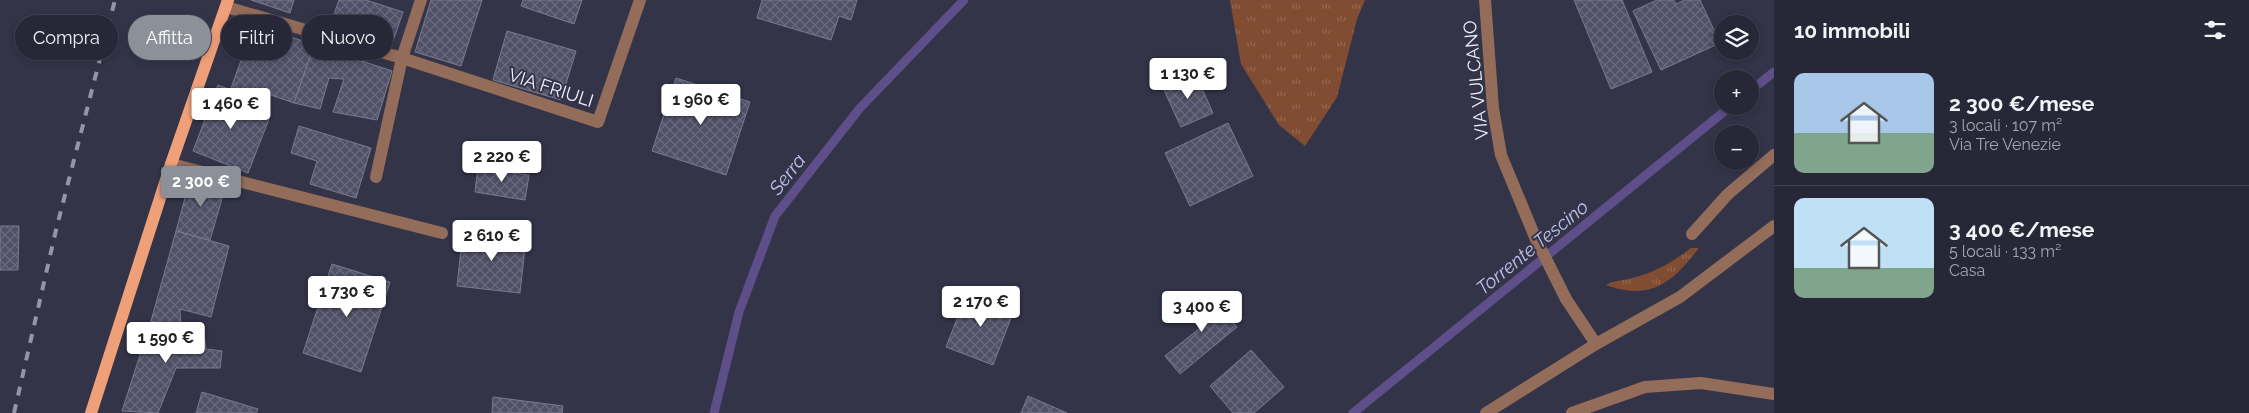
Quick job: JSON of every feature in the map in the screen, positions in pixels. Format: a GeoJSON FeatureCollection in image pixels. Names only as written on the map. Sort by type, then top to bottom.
{"type":"FeatureCollection","features":[{"type":"Feature","properties":{"kind":"main road"},"geometry":{"type":"LineString","coordinates":[[91,413],[171,164],[227,3]]}},
{"type":"Feature","properties":{"kind":"street"},"geometry":{"type":"LineString","coordinates":[[376,177],[402,58],[421,0]]}},
{"type":"Feature","properties":{"kind":"street","name":"VIA FRIULI"},"geometry":{"type":"LineString","coordinates":[[227,3],[598,122],[640,0]]}},
{"type":"Feature","properties":{"kind":"street","name":"VIA VULCANO"},"geometry":{"type":"LineString","coordinates":[[1485,0],[1493,108],[1501,155],[1535,237],[1566,299],[1596,344]]}},
{"type":"Feature","properties":{"kind":"street"},"geometry":{"type":"LineString","coordinates":[[1692,234],[1728,194],[1774,155]]}},
{"type":"Feature","properties":{"kind":"street"},"geometry":{"type":"LineString","coordinates":[[171,164],[442,233]]}},
{"type":"Feature","properties":{"kind":"street"},"geometry":{"type":"LineString","coordinates":[[1486,413],[1596,344],[1680,296],[1774,226]]}},
{"type":"Feature","properties":{"kind":"street"},"geometry":{"type":"LineString","coordinates":[[1572,413],[1645,387],[1701,383],[1774,394]]}},
{"type":"Feature","properties":{"kind":"green space"},"geometry":{"type":"Polygon","coordinates":[[[1230,0],[1365,0],[1357,19],[1337,97],[1305,146],[1279,125],[1241,64],[1230,0]]]}},
{"type":"Feature","properties":{"kind":"green space"},"geometry":{"type":"Polygon","coordinates":[[[1691,248],[1699,248],[1679,271],[1659,286],[1648,290],[1636,291],[1606,285],[1656,270],[1670,263],[1691,248]]]}},
{"type":"Feature","properties":{"kind":"building"},"geometry":{"type":"Polygon","coordinates":[[[251,0],[294,0],[290,13],[251,0]]]}},
{"type":"Feature","properties":{"kind":"building"},"geometry":{"type":"Polygon","coordinates":[[[339,0],[366,0],[403,12],[393,41],[393,15],[334,15],[339,0]]]}},
{"type":"Feature","properties":{"kind":"building"},"geometry":{"type":"Polygon","coordinates":[[[431,0],[482,0],[461,66],[415,52],[431,0]]]}},
{"type":"Feature","properties":{"kind":"building"},"geometry":{"type":"Polygon","coordinates":[[[523,0],[582,0],[574,24],[521,6],[523,0]]]}},
{"type":"Feature","properties":{"kind":"building"},"geometry":{"type":"Polygon","coordinates":[[[762,0],[857,0],[851,20],[839,16],[831,40],[757,18],[762,0]]]}},
{"type":"Feature","properties":{"kind":"building"},"geometry":{"type":"Polygon","coordinates":[[[1574,0],[1622,0],[1652,72],[1611,89],[1574,0]]]}},
{"type":"Feature","properties":{"kind":"building"},"geometry":{"type":"Polygon","coordinates":[[[1657,0],[1674,0],[1676,4],[1685,0],[1700,0],[1714,30],[1714,46],[1661,70],[1633,11],[1657,0]]]}},
{"type":"Feature","properties":{"kind":"building"},"geometry":{"type":"Polygon","coordinates":[[[507,31],[576,51],[561,100],[493,80],[507,31]]]}},
{"type":"Feature","properties":{"kind":"building"},"geometry":{"type":"Polygon","coordinates":[[[292,37],[302,41],[302,60],[309,60],[294,103],[268,94],[257,100],[230,91],[241,60],[292,60],[292,37]]]}},
{"type":"Feature","properties":{"kind":"building"},"geometry":{"type":"Polygon","coordinates":[[[309,60],[359,60],[392,71],[377,120],[333,112],[344,79],[329,78],[320,109],[294,103],[309,60]]]}},
{"type":"Feature","properties":{"kind":"building"},"geometry":{"type":"Polygon","coordinates":[[[1195,73],[1213,113],[1181,127],[1163,88],[1195,73]]]}},
{"type":"Feature","properties":{"kind":"building"},"geometry":{"type":"Polygon","coordinates":[[[676,78],[750,102],[726,175],[652,151],[676,78]]]}},
{"type":"Feature","properties":{"kind":"building"},"geometry":{"type":"Polygon","coordinates":[[[218,85],[257,100],[252,113],[269,119],[248,173],[193,151],[218,85]]]}},
{"type":"Feature","properties":{"kind":"building"},"geometry":{"type":"Polygon","coordinates":[[[1228,123],[1253,176],[1190,206],[1165,153],[1228,123]]]}},
{"type":"Feature","properties":{"kind":"building"},"geometry":{"type":"Polygon","coordinates":[[[299,126],[371,148],[356,198],[310,184],[317,161],[291,153],[299,126]]]}},
{"type":"Feature","properties":{"kind":"building"},"geometry":{"type":"Polygon","coordinates":[[[478,167],[529,175],[525,200],[475,192],[478,167]]]}},
{"type":"Feature","properties":{"kind":"building"},"geometry":{"type":"Polygon","coordinates":[[[191,176],[226,185],[210,240],[176,231],[191,176]]]}},
{"type":"Feature","properties":{"kind":"building"},"geometry":{"type":"Polygon","coordinates":[[[0,226],[19,226],[18,270],[0,270],[0,226]]]}},
{"type":"Feature","properties":{"kind":"building"},"geometry":{"type":"Polygon","coordinates":[[[176,231],[229,246],[211,317],[180,309],[181,329],[151,321],[176,231]]]}},
{"type":"Feature","properties":{"kind":"building"},"geometry":{"type":"Polygon","coordinates":[[[463,231],[526,238],[520,293],[457,286],[463,231]]]}},
{"type":"Feature","properties":{"kind":"building"},"geometry":{"type":"Polygon","coordinates":[[[332,264],[390,282],[361,372],[303,353],[332,264]]]}},
{"type":"Feature","properties":{"kind":"building"},"geometry":{"type":"Polygon","coordinates":[[[1209,293],[1237,327],[1180,374],[1165,356],[1200,328],[1186,311],[1209,293]]]}},
{"type":"Feature","properties":{"kind":"building"},"geometry":{"type":"Polygon","coordinates":[[[966,296],[989,304],[992,296],[1016,305],[993,365],[946,347],[966,296]]]}},
{"type":"Feature","properties":{"kind":"building"},"geometry":{"type":"Polygon","coordinates":[[[151,321],[204,333],[206,349],[222,351],[220,368],[176,368],[158,413],[122,411],[151,321]]]}},
{"type":"Feature","properties":{"kind":"building"},"geometry":{"type":"Polygon","coordinates":[[[1251,350],[1284,387],[1254,413],[1233,413],[1210,386],[1251,350]]]}},
{"type":"Feature","properties":{"kind":"building"},"geometry":{"type":"Polygon","coordinates":[[[202,392],[258,409],[256,413],[196,413],[202,392]]]}},
{"type":"Feature","properties":{"kind":"building"},"geometry":{"type":"Polygon","coordinates":[[[1028,396],[1067,413],[1021,413],[1028,396]]]}},
{"type":"Feature","properties":{"kind":"building"},"geometry":{"type":"Polygon","coordinates":[[[493,397],[563,406],[562,413],[492,413],[493,397]]]}},
{"type":"Feature","properties":{"kind":"waterway","name":"Serra"},"geometry":{"type":"LineString","coordinates":[[714,413],[739,312],[775,216],[860,108],[964,0]]}},
{"type":"Feature","properties":{"kind":"waterway","name":"Torrente Tescino"},"geometry":{"type":"LineString","coordinates":[[1759,84],[1774,72]]}},
{"type":"Feature","properties":{"kind":"waterway","name":"Torrente Tescino"},"geometry":{"type":"LineString","coordinates":[[1353,413],[1720,115]]}},
{"type":"Feature","properties":{"kind":"railway"},"geometry":{"type":"LineString","coordinates":[[14,413],[56,230],[115,0]]}}]}
